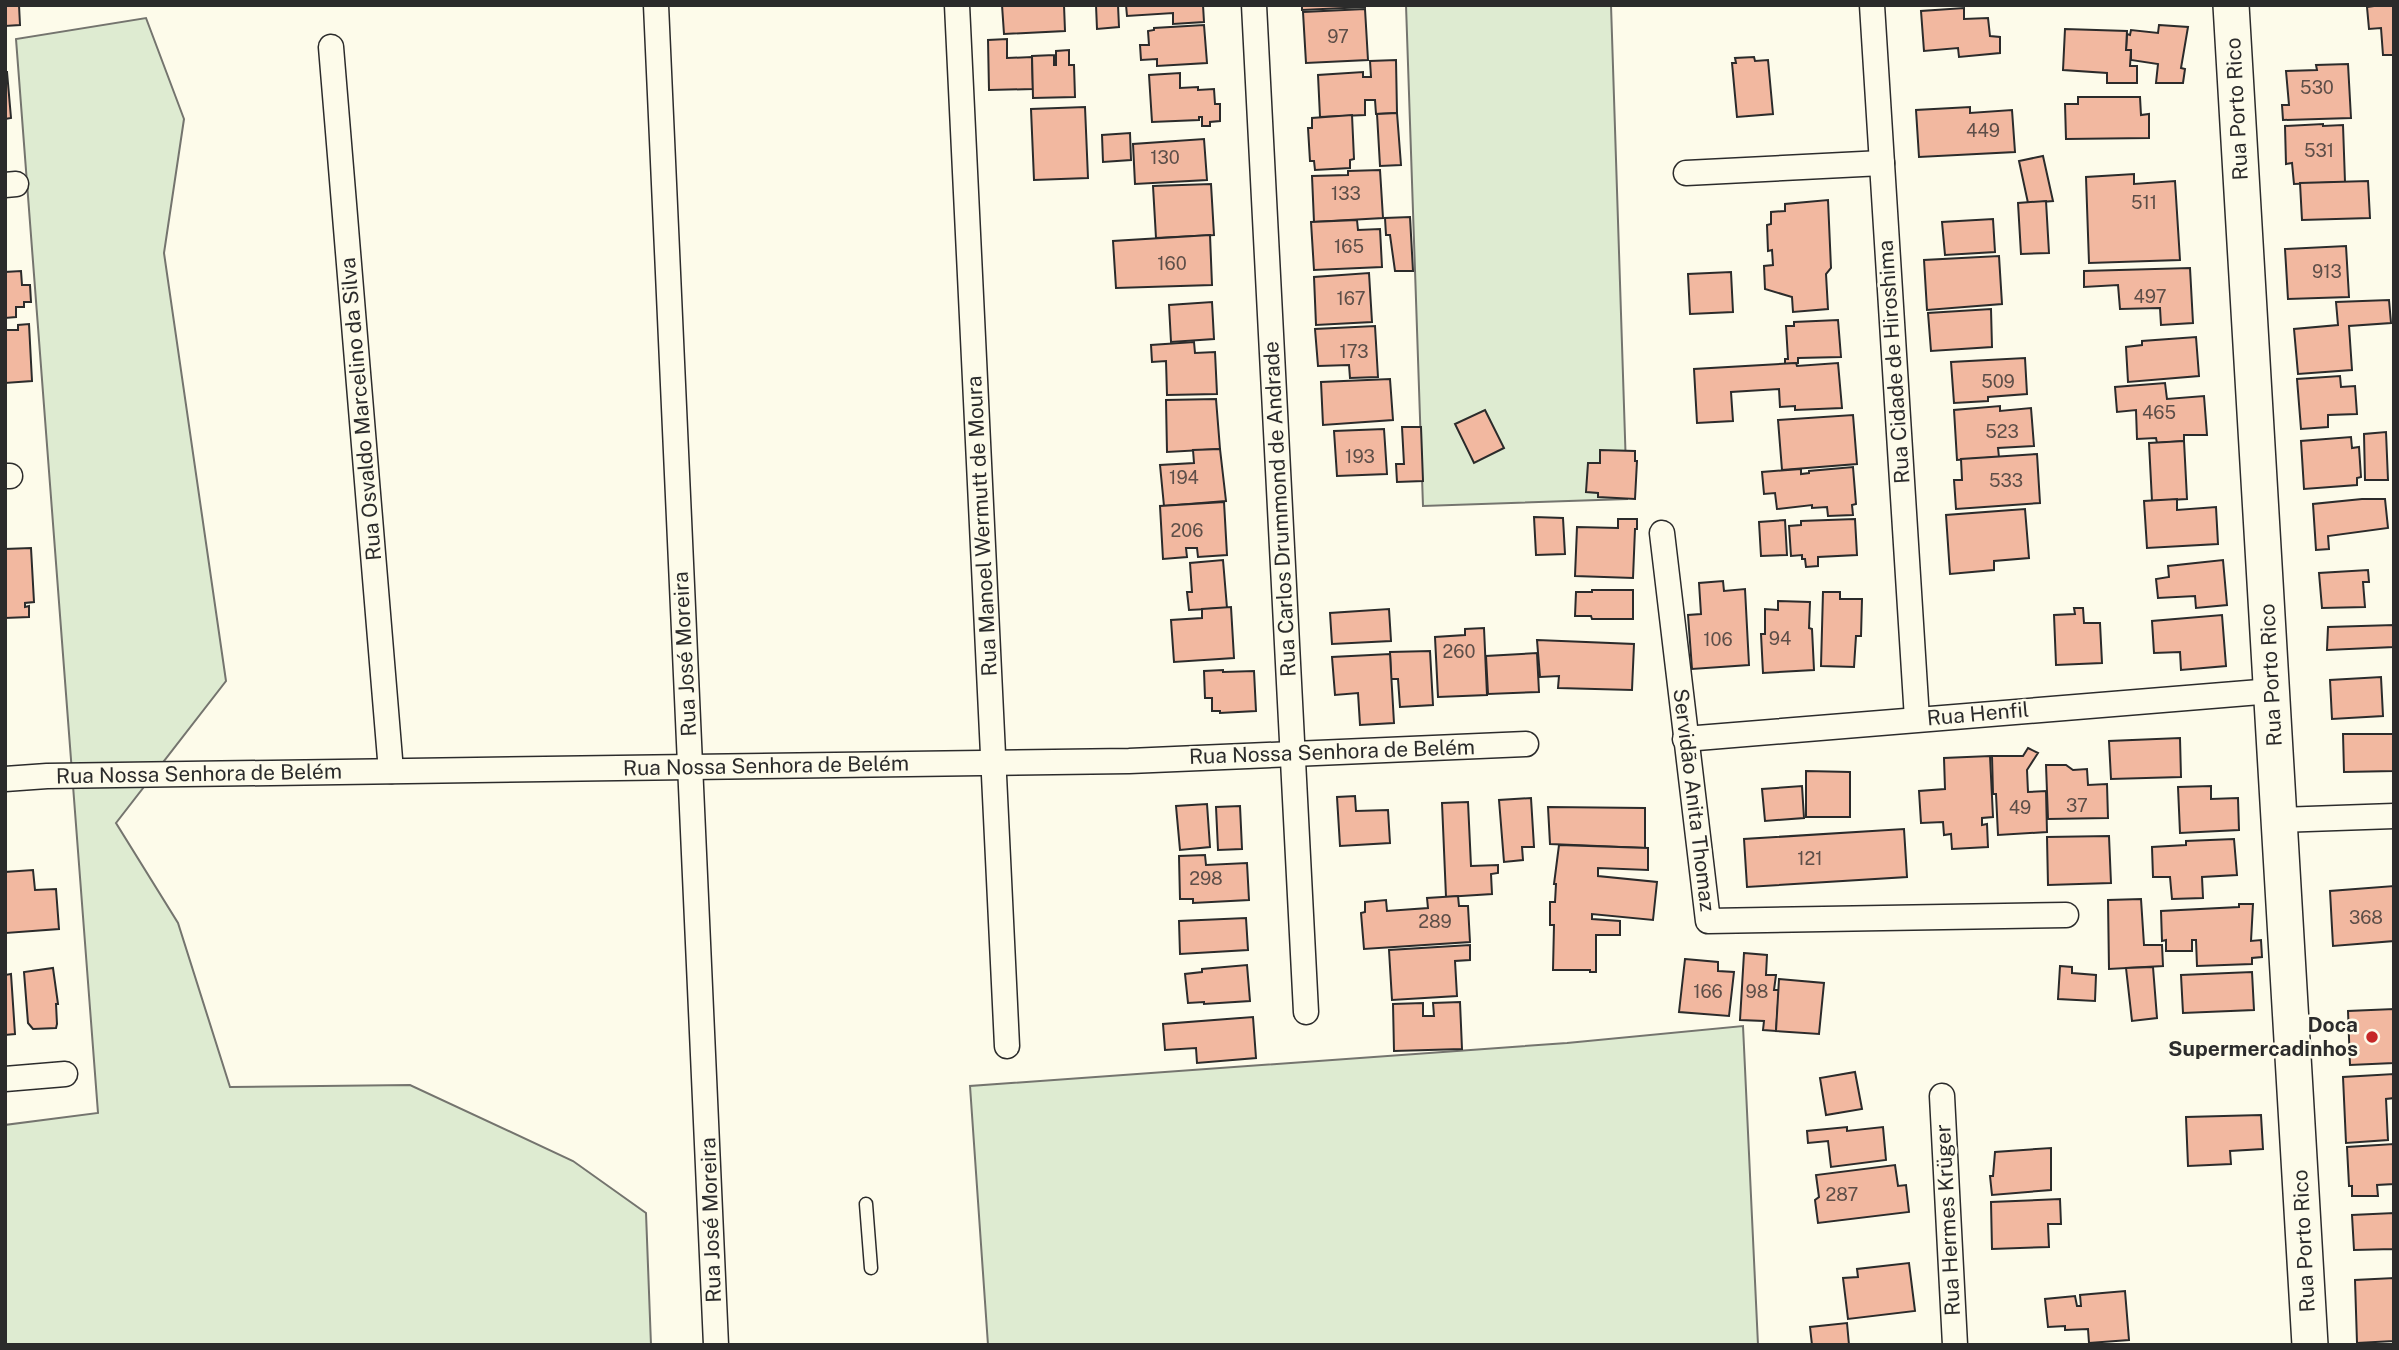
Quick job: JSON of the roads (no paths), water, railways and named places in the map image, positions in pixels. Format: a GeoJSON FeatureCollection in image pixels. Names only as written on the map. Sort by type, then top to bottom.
{"type":"FeatureCollection","features":[{"type":"Feature","properties":{"kind":"main road","name":"Rua Porto Rico"},"geometry":{"type":"LineString","coordinates":[[2231,5],[2311,1345]]}},
{"type":"Feature","properties":{"kind":"street","name":"Rua José Moreira"},"geometry":{"type":"LineString","coordinates":[[656,5],[716,1345]]}},
{"type":"Feature","properties":{"kind":"street","name":"Rua Manoel Wermutt de Moura"},"geometry":{"type":"LineString","coordinates":[[957,5],[1007,1046]]}},
{"type":"Feature","properties":{"kind":"street","name":"Rua Carlos Drummond de Andrade"},"geometry":{"type":"LineString","coordinates":[[1254,5],[1306,1012]]}},
{"type":"Feature","properties":{"kind":"street","name":"Rua Cidade de Hiroshima"},"geometry":{"type":"LineString","coordinates":[[1872,5],[1917,719]]}},
{"type":"Feature","properties":{"kind":"street","name":"Rua Osvaldo Marcelino da Silva"},"geometry":{"type":"LineString","coordinates":[[331,47],[391,771]]}},
{"type":"Feature","properties":{"kind":"street"},"geometry":{"type":"LineString","coordinates":[[1686,173],[1882,163]]}},
{"type":"Feature","properties":{"kind":"street","name":"Servidão Anita Thomaz"},"geometry":{"type":"LineString","coordinates":[[1662,533],[1708,921],[2066,915]]}},
{"type":"Feature","properties":{"kind":"street","name":"Rua Henfil"},"geometry":{"type":"LineString","coordinates":[[1685,739],[2272,691]]}},
{"type":"Feature","properties":{"kind":"street","name":"Rua Nossa Senhora de Belém"},"geometry":{"type":"LineString","coordinates":[[5,779],[47,776],[1129,761],[1526,744]]}},
{"type":"Feature","properties":{"kind":"street"},"geometry":{"type":"LineString","coordinates":[[2279,820],[2394,816]]}},
{"type":"Feature","properties":{"kind":"street"},"geometry":{"type":"LineString","coordinates":[[5,1079],[65,1074]]}},
{"type":"Feature","properties":{"kind":"street","name":"Rua Hermes Krüger"},"geometry":{"type":"LineString","coordinates":[[1942,1096],[1955,1345]]}},
{"type":"Feature","properties":{"kind":"lane"},"geometry":{"type":"LineString","coordinates":[[866,1204],[871,1268]]}},
{"type":"Feature","properties":{"kind":"place","name":"Doca Supermercadinhos"},"geometry":{"type":"Point","coordinates":[2372,1037]}}]}
